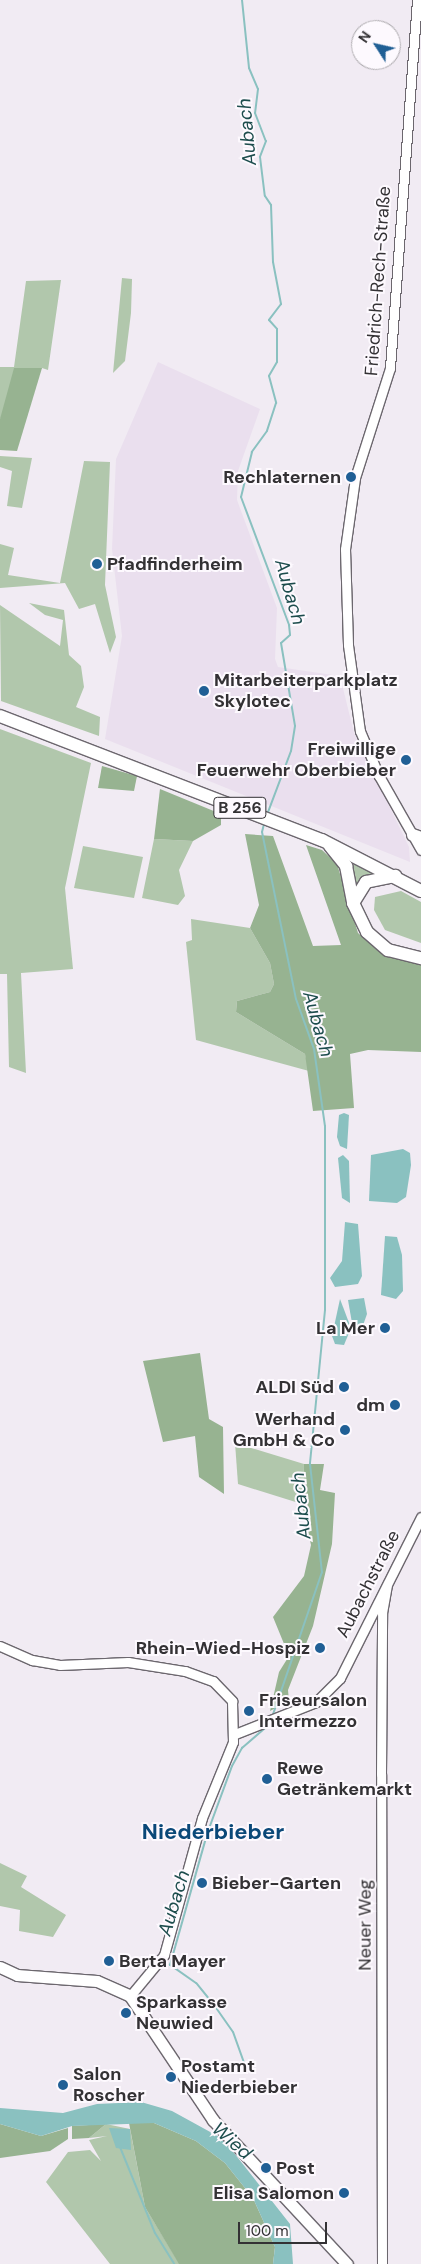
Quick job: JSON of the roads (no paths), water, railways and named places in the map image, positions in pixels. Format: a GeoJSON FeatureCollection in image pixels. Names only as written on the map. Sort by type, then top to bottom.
{"type":"FeatureCollection","features":[{"type":"Feature","properties":{"kind":"highway","name":"B 256"},"geometry":{"type":"LineString","coordinates":[[0,707],[45,729]]}},
{"type":"Feature","properties":{"kind":"highway","name":"B 256"},"geometry":{"type":"LineString","coordinates":[[0,716],[45,729],[311,831],[398,872],[421,891]]}},
{"type":"Feature","properties":{"kind":"highway","name":"B 256"},"geometry":{"type":"LineString","coordinates":[[311,831],[322,840],[421,881]]}},
{"type":"Feature","properties":{"kind":"highway"},"geometry":{"type":"LineString","coordinates":[[322,840],[346,866],[353,903],[361,924],[381,946],[421,958]]}},
{"type":"Feature","properties":{"kind":"highway"},"geometry":{"type":"LineString","coordinates":[[353,903],[366,882],[398,872]]}},
{"type":"Feature","properties":{"kind":"main road"},"geometry":{"type":"LineString","coordinates":[[0,1967],[17,1975],[97,1980],[130,1996],[213,2120],[347,2264]]}},
{"type":"Feature","properties":{"kind":"street","name":"Friedrich-Rech-Straße"},"geometry":{"type":"LineString","coordinates":[[416,0],[390,368],[355,478],[347,521],[346,614],[351,678],[366,746],[418,835]]}},
{"type":"Feature","properties":{"kind":"street"},"geometry":{"type":"LineString","coordinates":[[418,835],[421,850]]}},
{"type":"Feature","properties":{"kind":"street","name":"Aubachstraße"},"geometry":{"type":"LineString","coordinates":[[235,1734],[316,1702],[340,1678],[421,1517]]}},
{"type":"Feature","properties":{"kind":"street","name":"Neuer Weg"},"geometry":{"type":"LineString","coordinates":[[382,2264],[381,1742],[386,1586]]}},
{"type":"Feature","properties":{"kind":"street"},"geometry":{"type":"LineString","coordinates":[[0,1646],[32,1660],[60,1665],[128,1662],[202,1676],[226,1690],[232,1701],[235,1734],[202,1818],[164,1955],[130,1996]]}},
{"type":"Feature","properties":{"kind":"water"},"geometry":{"type":"Polygon","coordinates":[[[344,1113],[349,1115],[347,1149],[340,1146],[337,1137],[339,1115],[344,1113]]]}},
{"type":"Feature","properties":{"kind":"water"},"geometry":{"type":"Polygon","coordinates":[[[403,1149],[410,1153],[411,1165],[406,1197],[397,1203],[369,1201],[371,1155],[403,1149]]]}},
{"type":"Feature","properties":{"kind":"water"},"geometry":{"type":"Polygon","coordinates":[[[343,1155],[349,1161],[350,1203],[342,1198],[338,1158],[343,1155]]]}},
{"type":"Feature","properties":{"kind":"water"},"geometry":{"type":"Polygon","coordinates":[[[345,1222],[358,1224],[362,1276],[358,1284],[335,1287],[330,1278],[342,1261],[345,1222]]]}},
{"type":"Feature","properties":{"kind":"water"},"geometry":{"type":"Polygon","coordinates":[[[385,1236],[397,1237],[402,1255],[403,1291],[396,1299],[381,1295],[385,1236]]]}},
{"type":"Feature","properties":{"kind":"water"},"geometry":{"type":"Polygon","coordinates":[[[364,1298],[367,1314],[361,1331],[352,1323],[348,1300],[364,1298]]]}},
{"type":"Feature","properties":{"kind":"water"},"geometry":{"type":"Polygon","coordinates":[[[340,1299],[351,1328],[344,1345],[335,1344],[332,1336],[340,1299]]]}},
{"type":"Feature","properties":{"kind":"water"},"geometry":{"type":"Polygon","coordinates":[[[141,2102],[172,2111],[223,2139],[290,2224],[293,2264],[273,2264],[275,2247],[253,2198],[225,2163],[196,2141],[154,2123],[72,2126],[41,2136],[0,2124],[0,2108],[63,2113],[97,2104],[141,2102]]]}},
{"type":"Feature","properties":{"kind":"water"},"geometry":{"type":"Polygon","coordinates":[[[109,2128],[130,2129],[131,2150],[116,2148],[109,2128]]]}},
{"type":"Feature","properties":{"kind":"waterway","name":"Aubach"},"geometry":{"type":"LineString","coordinates":[[242,0],[249,68],[258,89],[255,113],[266,141],[260,157],[265,196],[271,205],[273,262],[281,304],[269,320],[277,329],[277,362],[269,376],[276,403],[267,431],[252,452],[241,497],[289,625],[290,635],[281,643],[295,726],[291,751],[267,815]]}},
{"type":"Feature","properties":{"kind":"waterway","name":"Aubach"},"geometry":{"type":"LineString","coordinates":[[264,824],[262,832],[296,999],[314,1049],[325,1126],[325,1310],[310,1464],[322,1572],[273,1714]]}},
{"type":"Feature","properties":{"kind":"waterway","name":"Aubach"},"geometry":{"type":"LineString","coordinates":[[247,2071],[233,2032],[214,2005],[196,1983],[170,1965],[207,1834],[232,1766],[242,1748],[270,1724]]}},
{"type":"Feature","properties":{"kind":"waterway","name":"Wied"},"geometry":{"type":"LineString","coordinates":[[120,2147],[155,2233],[174,2264]]}},
{"type":"Feature","properties":{"kind":"place","name":"Rechlaternen"},"geometry":{"type":"Point","coordinates":[351,477]}},
{"type":"Feature","properties":{"kind":"place","name":"Pfadfinderheim"},"geometry":{"type":"Point","coordinates":[97,564]}},
{"type":"Feature","properties":{"kind":"place","name":"Mitarbeiterparkplatz Skylotec"},"geometry":{"type":"Point","coordinates":[204,691]}},
{"type":"Feature","properties":{"kind":"place","name":"Freiwillige Feuerwehr Oberbieber"},"geometry":{"type":"Point","coordinates":[406,760]}},
{"type":"Feature","properties":{"kind":"place","name":"La Mer"},"geometry":{"type":"Point","coordinates":[385,1328]}},
{"type":"Feature","properties":{"kind":"place","name":"ALDI Süd"},"geometry":{"type":"Point","coordinates":[344,1387]}},
{"type":"Feature","properties":{"kind":"place","name":"dm"},"geometry":{"type":"Point","coordinates":[395,1405]}},
{"type":"Feature","properties":{"kind":"place","name":"Werhand GmbH & Co"},"geometry":{"type":"Point","coordinates":[345,1430]}},
{"type":"Feature","properties":{"kind":"place","name":"Rhein-Wied-Hospiz"},"geometry":{"type":"Point","coordinates":[320,1648]}},
{"type":"Feature","properties":{"kind":"place","name":"Friseursalon Intermezzo"},"geometry":{"type":"Point","coordinates":[249,1711]}},
{"type":"Feature","properties":{"kind":"place","name":"Rewe Getränkemarkt"},"geometry":{"type":"Point","coordinates":[267,1779]}},
{"type":"Feature","properties":{"kind":"place","name":"Bieber-Garten"},"geometry":{"type":"Point","coordinates":[202,1883]}},
{"type":"Feature","properties":{"kind":"place","name":"Berta Mayer"},"geometry":{"type":"Point","coordinates":[109,1961]}},
{"type":"Feature","properties":{"kind":"place","name":"Sparkasse Neuwied"},"geometry":{"type":"Point","coordinates":[126,2013]}},
{"type":"Feature","properties":{"kind":"place","name":"Postamt Niederbieber"},"geometry":{"type":"Point","coordinates":[171,2077]}},
{"type":"Feature","properties":{"kind":"place","name":"Salon Roscher"},"geometry":{"type":"Point","coordinates":[63,2085]}},
{"type":"Feature","properties":{"kind":"place","name":"Post"},"geometry":{"type":"Point","coordinates":[266,2168]}},
{"type":"Feature","properties":{"kind":"place","name":"Elisa Salomon"},"geometry":{"type":"Point","coordinates":[344,2193]}},
{"type":"Feature","properties":{"kind":"district","name":"Niederbieber"},"geometry":{"type":"Point","coordinates":[213,1832]}}]}
